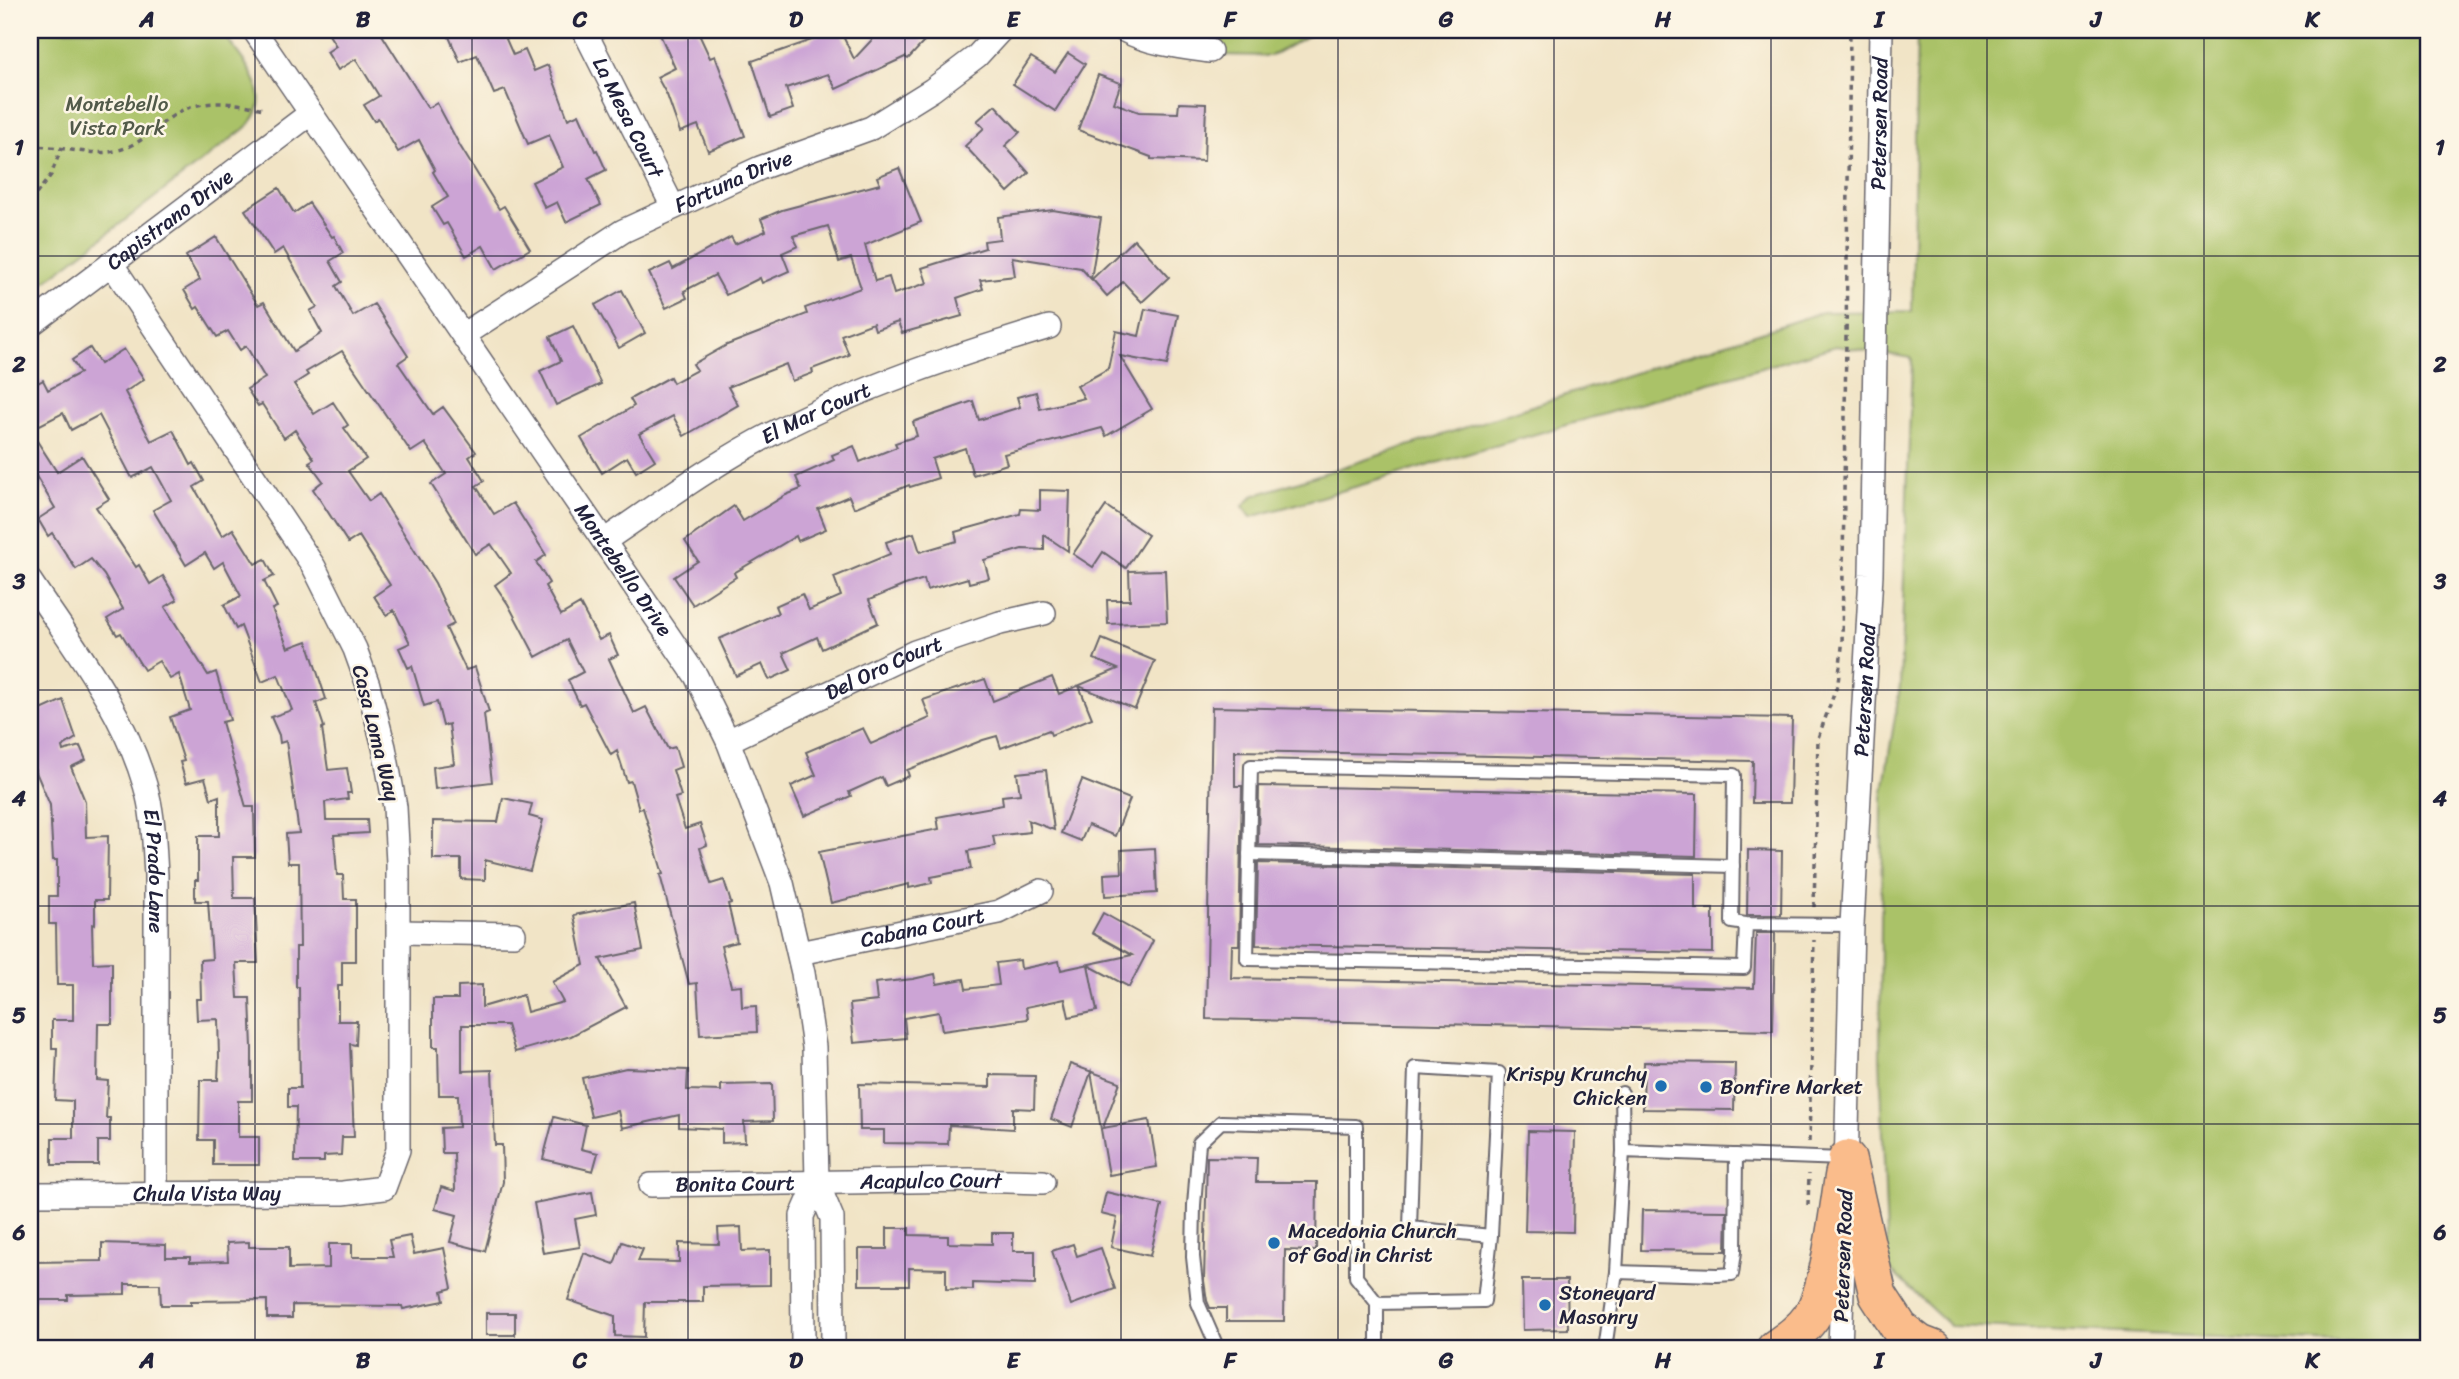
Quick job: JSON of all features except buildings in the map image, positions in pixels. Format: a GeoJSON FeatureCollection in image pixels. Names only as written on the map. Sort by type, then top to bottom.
{"type":"FeatureCollection","features":[{"type":"Feature","properties":{"kind":"main road"},"geometry":{"type":"LineString","coordinates":[[1775,1349],[1798,1333],[1813,1315],[1823,1294],[1846,1159]]}},
{"type":"Feature","properties":{"kind":"main road"},"geometry":{"type":"LineString","coordinates":[[1846,1159],[1878,1295],[1900,1329],[1920,1344],[1933,1349]]}},
{"type":"Feature","properties":{"kind":"street","name":"Montebello Drive"},"geometry":{"type":"LineString","coordinates":[[254,30],[696,676],[728,741],[782,883],[799,953],[814,1046],[817,1182],[832,1218],[833,1340],[828,1349]]}},
{"type":"Feature","properties":{"kind":"street","name":"La Mesa Court"},"geometry":{"type":"LineString","coordinates":[[584,30],[673,207]]}},
{"type":"Feature","properties":{"kind":"street","name":"Fortuna Drive"},"geometry":{"type":"LineString","coordinates":[[463,335],[623,232],[760,168],[871,128],[932,90],[977,56],[1000,30]]}},
{"type":"Feature","properties":{"kind":"street"},"geometry":{"type":"LineString","coordinates":[[1124,30],[1135,36],[1172,46],[1210,51]]}},
{"type":"Feature","properties":{"kind":"street","name":"Petersen Road"},"geometry":{"type":"LineString","coordinates":[[1840,1349],[1852,925],[1871,574],[1881,30]]}},
{"type":"Feature","properties":{"kind":"street","name":"Capistrano Drive"},"geometry":{"type":"LineString","coordinates":[[30,326],[311,113]]}},
{"type":"Feature","properties":{"kind":"street","name":"Casa Loma Way"},"geometry":{"type":"LineString","coordinates":[[111,263],[314,568],[355,649],[368,685],[384,747],[395,807],[398,863],[398,1150],[384,1188]]}},
{"type":"Feature","properties":{"kind":"street","name":"El Mar Court"},"geometry":{"type":"LineString","coordinates":[[604,541],[698,476],[775,432],[854,396],[991,344],[1049,327]]}},
{"type":"Feature","properties":{"kind":"street","name":"El Prado Lane"},"geometry":{"type":"LineString","coordinates":[[30,581],[107,696],[126,733],[146,786],[156,875],[156,1192]]}},
{"type":"Feature","properties":{"kind":"street","name":"Del Oro Court"},"geometry":{"type":"LineString","coordinates":[[728,741],[915,652],[1000,623],[1044,613]]}},
{"type":"Feature","properties":{"kind":"street","name":"Cabana Court"},"geometry":{"type":"LineString","coordinates":[[799,953],[999,912],[1041,891]]}},
{"type":"Feature","properties":{"kind":"street"},"geometry":{"type":"LineString","coordinates":[[399,932],[514,934]]}},
{"type":"Feature","properties":{"kind":"street","name":"Montebello Drive"},"geometry":{"type":"LineString","coordinates":[[807,1349],[803,1342],[802,1216],[817,1182]]}},
{"type":"Feature","properties":{"kind":"street","name":"Acapulco Court"},"geometry":{"type":"LineString","coordinates":[[817,1182],[1043,1182]]}},
{"type":"Feature","properties":{"kind":"street","name":"Bonita Court"},"geometry":{"type":"LineString","coordinates":[[651,1185],[817,1182]]}},
{"type":"Feature","properties":{"kind":"street","name":"Chula Vista Way"},"geometry":{"type":"LineString","coordinates":[[30,1194],[343,1193],[384,1188]]}},
{"type":"Feature","properties":{"kind":"lane"},"geometry":{"type":"LineString","coordinates":[[1746,924],[1744,968],[1247,959],[1251,766],[1734,775],[1732,922],[1852,925]]}},
{"type":"Feature","properties":{"kind":"lane"},"geometry":{"type":"LineString","coordinates":[[1249,854],[1733,866]]}},
{"type":"Feature","properties":{"kind":"lane"},"geometry":{"type":"LineString","coordinates":[[1377,1303],[1485,1301],[1491,1236],[1499,1073],[1415,1068],[1410,1228],[1491,1236]]}},
{"type":"Feature","properties":{"kind":"lane"},"geometry":{"type":"LineString","coordinates":[[1605,1349],[1616,1272],[1623,1151],[1622,1093]]}},
{"type":"Feature","properties":{"kind":"lane"},"geometry":{"type":"LineString","coordinates":[[1217,1349],[1198,1303],[1193,1257],[1199,1143],[1221,1122],[1356,1126],[1356,1277],[1377,1303],[1377,1349]]}},
{"type":"Feature","properties":{"kind":"lane"},"geometry":{"type":"LineString","coordinates":[[1623,1151],[1846,1159]]}},
{"type":"Feature","properties":{"kind":"lane"},"geometry":{"type":"LineString","coordinates":[[1616,1272],[1732,1274],[1735,1252],[1736,1155]]}},
{"type":"Feature","properties":{"kind":"path"},"geometry":{"type":"LineString","coordinates":[[1808,1211],[1818,738],[1838,683],[1842,647],[1850,30]]}},
{"type":"Feature","properties":{"kind":"path"},"geometry":{"type":"LineString","coordinates":[[30,147],[54,147],[79,153],[117,151],[150,136],[175,114],[188,108],[231,102],[263,109]]}},
{"type":"Feature","properties":{"kind":"path"},"geometry":{"type":"LineString","coordinates":[[30,202],[51,175],[61,149]]}},
{"type":"Feature","properties":{"kind":"green space","name":"Montebello Vista Park"},"geometry":{"type":"Polygon","coordinates":[[[30,30],[221,30],[254,79],[259,92],[259,104],[255,117],[244,129],[30,293],[30,30]]]}},
{"type":"Feature","properties":{"kind":"green space"},"geometry":{"type":"Polygon","coordinates":[[[1218,30],[1318,30],[1271,56],[1217,55],[1218,30]]]}},
{"type":"Feature","properties":{"kind":"green space"},"geometry":{"type":"Polygon","coordinates":[[[1917,30],[2429,30],[2429,1349],[2390,1349],[2363,1343],[1950,1326],[1888,1268],[1880,1055],[1882,797],[1900,686],[1912,358],[1836,346],[1251,517],[1243,506],[1253,496],[1823,312],[1912,311],[1917,30]]]}},
{"type":"Feature","properties":{"kind":"place","name":"Krispy Krunchy Chicken"},"geometry":{"type":"Point","coordinates":[1661,1086]}},
{"type":"Feature","properties":{"kind":"place","name":"Bonfire Market"},"geometry":{"type":"Point","coordinates":[1706,1087]}},
{"type":"Feature","properties":{"kind":"place","name":"Macedonia Church of God in Christ"},"geometry":{"type":"Point","coordinates":[1274,1243]}},
{"type":"Feature","properties":{"kind":"place","name":"Stoneyard Masonry"},"geometry":{"type":"Point","coordinates":[1545,1305]}}]}
